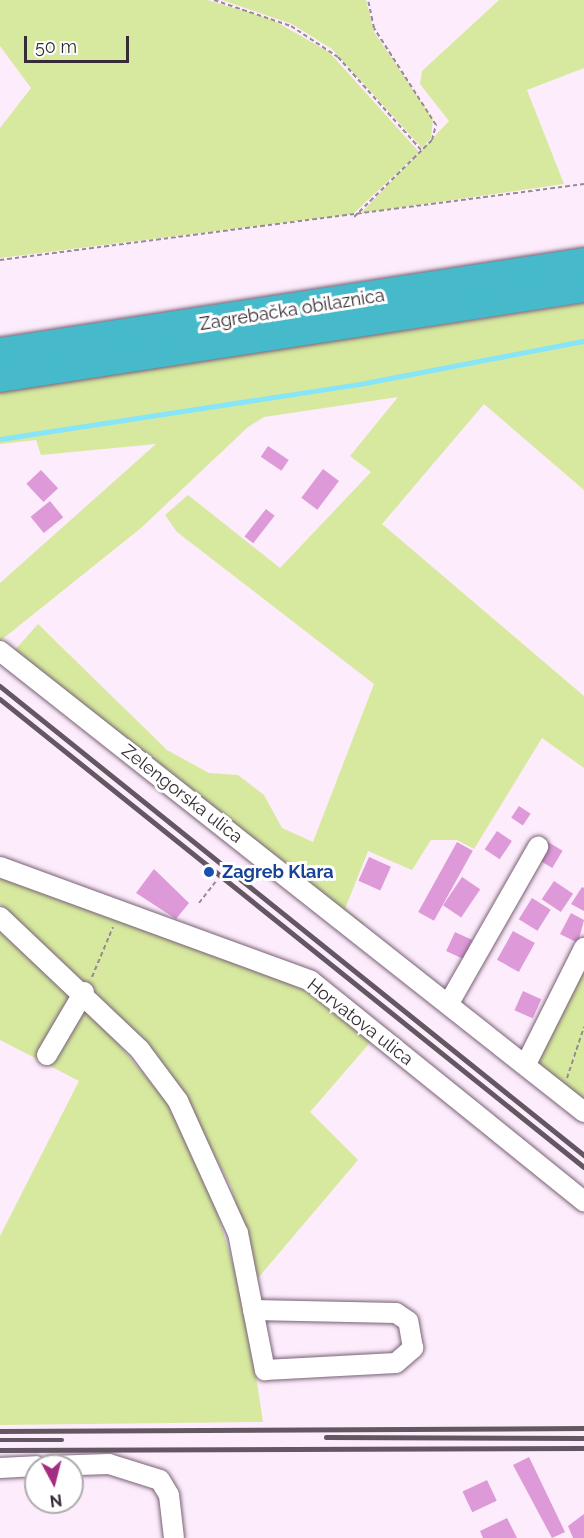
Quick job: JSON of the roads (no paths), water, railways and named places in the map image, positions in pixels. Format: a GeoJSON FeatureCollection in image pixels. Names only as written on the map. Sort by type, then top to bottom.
{"type":"FeatureCollection","features":[{"type":"Feature","properties":{"kind":"highway","name":"Zagrebačka obilaznica"},"geometry":{"type":"LineString","coordinates":[[0,352],[584,262]]}},
{"type":"Feature","properties":{"kind":"highway","name":"Zagrebačka obilaznica"},"geometry":{"type":"LineString","coordinates":[[0,378],[584,288]]}},
{"type":"Feature","properties":{"kind":"street","name":"Zelengorska ulica"},"geometry":{"type":"LineString","coordinates":[[0,651],[449,1003],[584,1112]]}},
{"type":"Feature","properties":{"kind":"street"},"geometry":{"type":"LineString","coordinates":[[449,1003],[538,847]]}},
{"type":"Feature","properties":{"kind":"street","name":"Horvatova ulica"},"geometry":{"type":"LineString","coordinates":[[0,867],[121,908],[311,981],[584,1201]]}},
{"type":"Feature","properties":{"kind":"street"},"geometry":{"type":"LineString","coordinates":[[0,917],[84,992],[140,1050],[188,1121],[238,1233],[265,1370],[396,1363],[409,1356],[413,1335],[396,1312],[376,1309],[254,1310]]}},
{"type":"Feature","properties":{"kind":"street"},"geometry":{"type":"LineString","coordinates":[[526,1064],[584,948]]}},
{"type":"Feature","properties":{"kind":"street"},"geometry":{"type":"LineString","coordinates":[[47,1055],[84,992]]}},
{"type":"Feature","properties":{"kind":"street"},"geometry":{"type":"LineString","coordinates":[[84,1465],[109,1464],[160,1480],[169,1495],[174,1538]]}},
{"type":"Feature","properties":{"kind":"street"},"geometry":{"type":"LineString","coordinates":[[0,1468],[24,1467]]}},
{"type":"Feature","properties":{"kind":"waterway"},"geometry":{"type":"LineString","coordinates":[[0,439],[365,383],[584,341]]}},
{"type":"Feature","properties":{"kind":"railway"},"geometry":{"type":"LineString","coordinates":[[0,686],[584,1155]]}},
{"type":"Feature","properties":{"kind":"railway"},"geometry":{"type":"LineString","coordinates":[[0,699],[584,1167]]}},
{"type":"Feature","properties":{"kind":"railway"},"geometry":{"type":"LineString","coordinates":[[0,1431],[584,1428]]}},
{"type":"Feature","properties":{"kind":"railway"},"geometry":{"type":"LineString","coordinates":[[326,1437],[584,1438]]}},
{"type":"Feature","properties":{"kind":"railway"},"geometry":{"type":"LineString","coordinates":[[0,1440],[62,1440]]}},
{"type":"Feature","properties":{"kind":"railway"},"geometry":{"type":"LineString","coordinates":[[0,1450],[584,1448]]}},
{"type":"Feature","properties":{"kind":"place","name":"Zagreb Klara"},"geometry":{"type":"Point","coordinates":[209,872]}}]}
